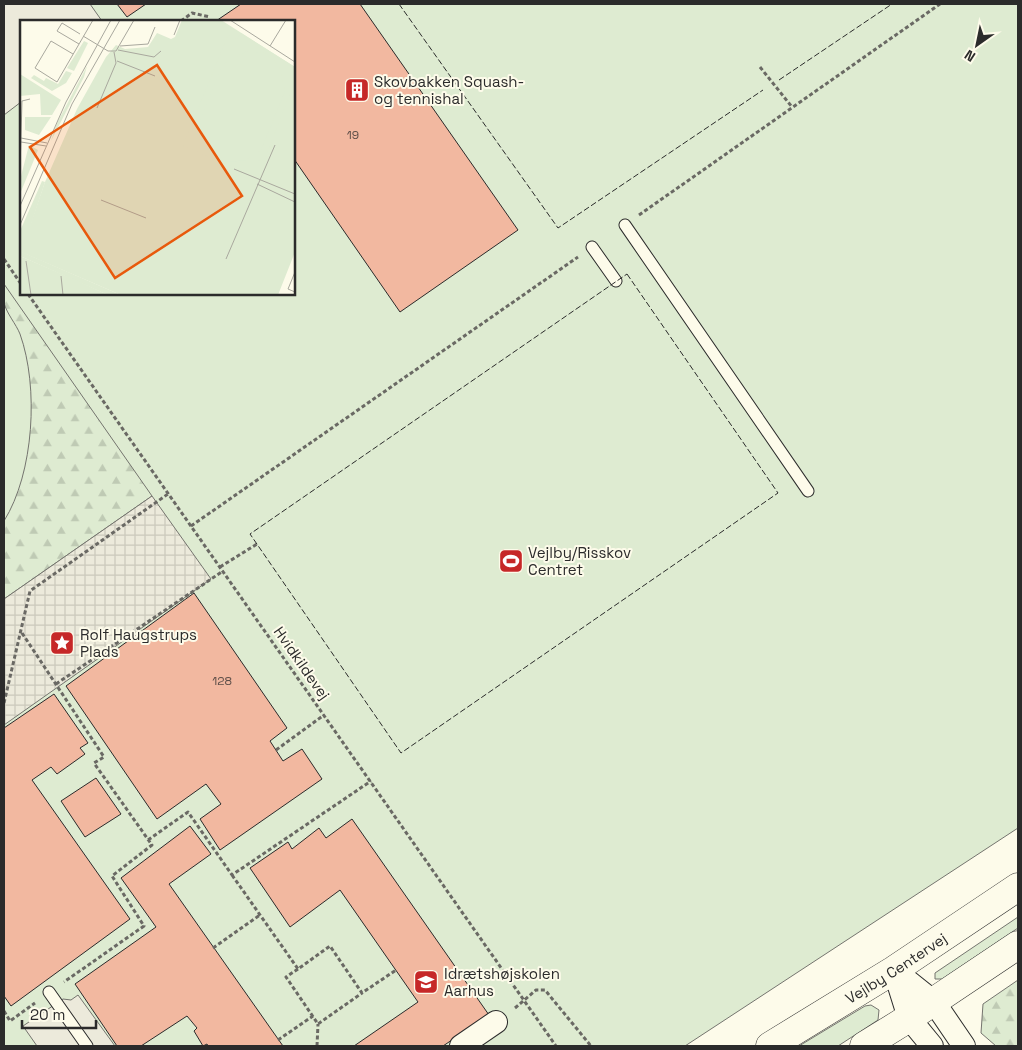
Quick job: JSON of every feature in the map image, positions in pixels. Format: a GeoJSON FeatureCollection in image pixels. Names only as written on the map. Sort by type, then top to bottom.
{"type":"FeatureCollection","features":[{"type":"Feature","properties":{"kind":"street","name":"Vejlby Centervej"},"geometry":{"type":"LineString","coordinates":[[770,1046],[894,970],[1018,887]]}},
{"type":"Feature","properties":{"kind":"street"},"geometry":{"type":"LineString","coordinates":[[864,1046],[934,1002],[1018,945]]}},
{"type":"Feature","properties":{"kind":"street"},"geometry":{"type":"LineString","coordinates":[[894,970],[934,1002],[964,1046]]}},
{"type":"Feature","properties":{"kind":"street"},"geometry":{"type":"LineString","coordinates":[[894,970],[909,1018],[932,1046]]}},
{"type":"Feature","properties":{"kind":"street"},"geometry":{"type":"LineString","coordinates":[[461,1046],[496,1022]]}},
{"type":"Feature","properties":{"kind":"lane"},"geometry":{"type":"LineString","coordinates":[[624,225],[808,491]]}},
{"type":"Feature","properties":{"kind":"lane"},"geometry":{"type":"LineString","coordinates":[[592,247],[616,282]]}},
{"type":"Feature","properties":{"kind":"lane"},"geometry":{"type":"LineString","coordinates":[[49,992],[87,1046]]}},
{"type":"Feature","properties":{"kind":"path"},"geometry":{"type":"LineString","coordinates":[[624,225],[940,4]]}},
{"type":"Feature","properties":{"kind":"path"},"geometry":{"type":"LineString","coordinates":[[182,20],[192,13],[210,17]]}},
{"type":"Feature","properties":{"kind":"path"},"geometry":{"type":"LineString","coordinates":[[760,68],[792,108]]}},
{"type":"Feature","properties":{"kind":"path"},"geometry":{"type":"LineString","coordinates":[[191,526],[592,247]]}},
{"type":"Feature","properties":{"kind":"path"},"geometry":{"type":"LineString","coordinates":[[4,259],[20,283]]}},
{"type":"Feature","properties":{"kind":"path","name":"Hvidkildevej"},"geometry":{"type":"LineString","coordinates":[[29,295],[556,1046]]}},
{"type":"Feature","properties":{"kind":"path"},"geometry":{"type":"LineString","coordinates":[[4,703],[22,633],[30,591],[168,494]]}},
{"type":"Feature","properties":{"kind":"path"},"geometry":{"type":"LineString","coordinates":[[56,684],[257,544]]}},
{"type":"Feature","properties":{"kind":"path"},"geometry":{"type":"LineString","coordinates":[[4,1011],[10,1021],[144,926],[112,876],[152,845],[94,763],[104,757],[22,633]]}},
{"type":"Feature","properties":{"kind":"path"},"geometry":{"type":"LineString","coordinates":[[276,750],[324,715]]}},
{"type":"Feature","properties":{"kind":"path"},"geometry":{"type":"LineString","coordinates":[[232,875],[370,781]]}},
{"type":"Feature","properties":{"kind":"path"},"geometry":{"type":"LineString","coordinates":[[148,840],[188,812],[298,969]]}},
{"type":"Feature","properties":{"kind":"path"},"geometry":{"type":"LineString","coordinates":[[213,948],[260,915]]}},
{"type":"Feature","properties":{"kind":"path"},"geometry":{"type":"LineString","coordinates":[[317,1046],[318,1024],[286,978],[330,946],[362,993]]}},
{"type":"Feature","properties":{"kind":"path"},"geometry":{"type":"LineString","coordinates":[[318,1024],[396,970]]}},
{"type":"Feature","properties":{"kind":"path"},"geometry":{"type":"LineString","coordinates":[[525,1002],[536,990],[545,990],[591,1046]]}},
{"type":"Feature","properties":{"kind":"path"},"geometry":{"type":"LineString","coordinates":[[278,1040],[313,1016]]}},
{"type":"Feature","properties":{"kind":"green space","name":"Vejlby/Risskov Centret"},"geometry":{"type":"Polygon","coordinates":[[[4,4],[1018,4],[1018,828],[685,1046],[4,1046],[4,4]]]}},
{"type":"Feature","properties":{"kind":"green space"},"geometry":{"type":"Polygon","coordinates":[[[4,284],[152,496],[4,599],[4,521],[22,479],[27,455],[31,404],[30,379],[26,355],[20,334],[4,303],[4,284]]]}},
{"type":"Feature","properties":{"kind":"green space"},"geometry":{"type":"Polygon","coordinates":[[[1018,917],[1018,928],[942,979],[935,979],[935,973],[1018,917]]]}},
{"type":"Feature","properties":{"kind":"green space"},"geometry":{"type":"Polygon","coordinates":[[[1018,980],[1018,1046],[996,1046],[981,1033],[983,1004],[1018,980]]]}},
{"type":"Feature","properties":{"kind":"green space"},"geometry":{"type":"Polygon","coordinates":[[[871,1005],[879,1010],[878,1020],[838,1046],[799,1046],[865,1006],[871,1005]]]}},
{"type":"Feature","properties":{"kind":"shaded area"},"geometry":{"type":"Polygon","coordinates":[[[4,4],[90,4],[101,20],[20,20],[20,103],[4,115],[4,4]]]}},
{"type":"Feature","properties":{"kind":"shaded area","name":"Rolf Haugstrups Plads"},"geometry":{"type":"Polygon","coordinates":[[[152,496],[211,579],[4,725],[4,599],[152,496]]]}},
{"type":"Feature","properties":{"kind":"shaded area"},"geometry":{"type":"Polygon","coordinates":[[[78,995],[115,1046],[37,1046],[23,1026],[63,999],[71,1000],[78,995]]]}},
{"type":"Feature","properties":{"kind":"building"},"geometry":{"type":"Polygon","coordinates":[[[117,4],[146,4],[127,17],[117,4]]]}},
{"type":"Feature","properties":{"kind":"building","name":"Skovbakken Squash- og tennishal"},"geometry":{"type":"Polygon","coordinates":[[[241,4],[360,4],[518,230],[400,312],[295,160],[295,20],[217,20],[241,4]]]}},
{"type":"Feature","properties":{"kind":"building"},"geometry":{"type":"Polygon","coordinates":[[[194,593],[287,728],[270,741],[283,761],[302,749],[322,779],[220,850],[200,819],[221,804],[206,784],[157,819],[66,686],[194,593]]]}},
{"type":"Feature","properties":{"kind":"building"},"geometry":{"type":"Polygon","coordinates":[[[54,694],[88,743],[80,748],[85,754],[57,774],[51,767],[32,780],[130,919],[11,1006],[4,996],[4,728],[54,694]]]}},
{"type":"Feature","properties":{"kind":"building"},"geometry":{"type":"Polygon","coordinates":[[[96,778],[121,814],[85,837],[61,801],[96,778]]]}},
{"type":"Feature","properties":{"kind":"building"},"geometry":{"type":"Polygon","coordinates":[[[352,819],[489,1015],[443,1046],[354,1046],[418,1002],[340,890],[290,927],[250,868],[288,842],[292,849],[319,828],[326,838],[352,819]]]}},
{"type":"Feature","properties":{"kind":"building"},"geometry":{"type":"Polygon","coordinates":[[[190,826],[211,854],[169,884],[283,1046],[208,1046],[207,1044],[203,1046],[194,1031],[197,1028],[187,1016],[141,1046],[117,1046],[75,984],[156,927],[121,878],[190,826]]]}},
{"type":"Feature","properties":{"kind":"fence"},"geometry":{"type":"LineString","coordinates":[[399,4],[558,228],[763,90]]}},
{"type":"Feature","properties":{"kind":"fence"},"geometry":{"type":"LineString","coordinates":[[779,80],[892,4]]}},
{"type":"Feature","properties":{"kind":"fence"},"geometry":{"type":"LineString","coordinates":[[627,274],[778,493],[401,753],[250,534],[627,274]]}},
{"type":"Feature","properties":{"kind":"place","name":"Skovbakken Squash- og tennishal"},"geometry":{"type":"Point","coordinates":[357,90]}},
{"type":"Feature","properties":{"kind":"place","name":"Vejlby/Risskov Centret"},"geometry":{"type":"Point","coordinates":[511,561]}},
{"type":"Feature","properties":{"kind":"place","name":"Rolf Haugstrups Plads"},"geometry":{"type":"Point","coordinates":[62,643]}},
{"type":"Feature","properties":{"kind":"place","name":"Idrætshøjskolen Aarhus"},"geometry":{"type":"Point","coordinates":[426,982]}}]}
